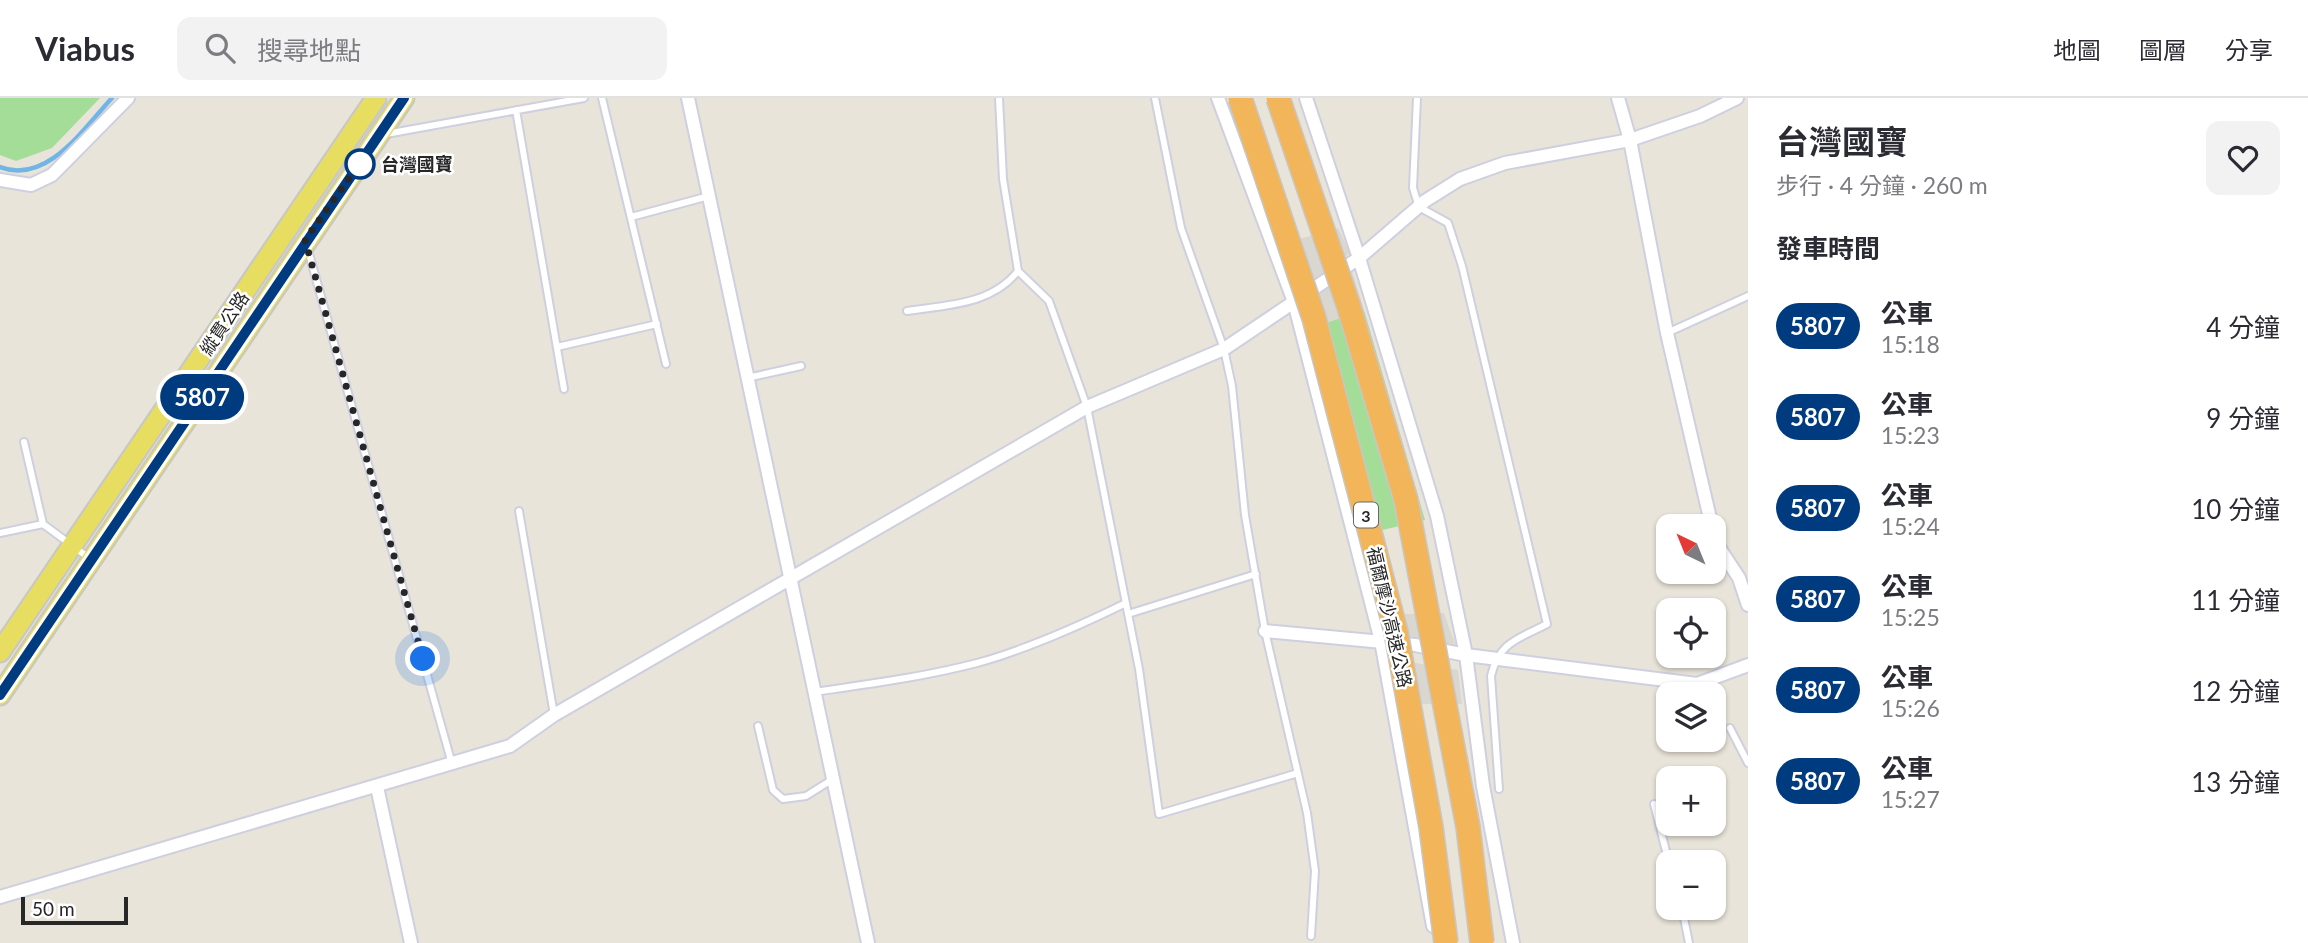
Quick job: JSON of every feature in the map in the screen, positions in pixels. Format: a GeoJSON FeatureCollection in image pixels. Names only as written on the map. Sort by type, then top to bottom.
{"type":"FeatureCollection","features":[{"type":"Feature","properties":{"kind":"highway","name":"福爾摩沙高速公路"},"geometry":{"type":"LineString","coordinates":[[1240,98],[1314,318],[1396,632],[1431,827],[1446,943]]}},
{"type":"Feature","properties":{"kind":"highway","name":"福爾摩沙高速公路"},"geometry":{"type":"LineString","coordinates":[[1278,98],[1349,307],[1406,500],[1468,827],[1482,943]]}},
{"type":"Feature","properties":{"kind":"main road","name":"縱貫公路"},"geometry":{"type":"LineString","coordinates":[[0,695],[147,480],[305,240],[365,135],[376,98]]}},
{"type":"Feature","properties":{"kind":"main road","name":"縱貫公路"},"geometry":{"type":"LineString","coordinates":[[0,652],[365,135],[404,98]]}},
{"type":"Feature","properties":{"kind":"street"},"geometry":{"type":"LineString","coordinates":[[0,180],[31,185],[52,175],[128,98]]}},
{"type":"Feature","properties":{"kind":"street"},"geometry":{"type":"LineString","coordinates":[[688,98],[868,943]]}},
{"type":"Feature","properties":{"kind":"street"},"geometry":{"type":"LineString","coordinates":[[1218,98],[1294,302],[1381,641],[1437,943]]}},
{"type":"Feature","properties":{"kind":"street"},"geometry":{"type":"LineString","coordinates":[[1306,98],[1359,258],[1437,516],[1466,655],[1483,786],[1513,943]]}},
{"type":"Feature","properties":{"kind":"street"},"geometry":{"type":"LineString","coordinates":[[1618,98],[1630,140],[1667,333],[1709,514]]}},
{"type":"Feature","properties":{"kind":"street"},"geometry":{"type":"LineString","coordinates":[[0,897],[510,746],[554,715],[1087,407],[1223,349],[1359,258],[1419,207],[1460,179],[1505,163],[1630,140],[1700,116],[1737,98]]}},
{"type":"Feature","properties":{"kind":"street"},"geometry":{"type":"LineString","coordinates":[[1726,558],[1739,578],[1748,604]]}},
{"type":"Feature","properties":{"kind":"street"},"geometry":{"type":"LineString","coordinates":[[1265,631],[1381,641],[1495,659],[1697,684],[1748,665]]}},
{"type":"Feature","properties":{"kind":"street"},"geometry":{"type":"LineString","coordinates":[[377,787],[411,943]]}},
{"type":"Feature","properties":{"kind":"lane"},"geometry":{"type":"LineString","coordinates":[[365,135],[584,98]]}},
{"type":"Feature","properties":{"kind":"lane"},"geometry":{"type":"LineString","coordinates":[[602,98],[666,364]]}},
{"type":"Feature","properties":{"kind":"lane"},"geometry":{"type":"LineString","coordinates":[[999,98],[1003,179],[1018,271],[1049,301],[1087,407],[1128,614],[1159,814],[1298,773]]}},
{"type":"Feature","properties":{"kind":"lane"},"geometry":{"type":"LineString","coordinates":[[1154,98],[1181,228],[1223,349],[1232,386],[1245,514],[1265,631],[1307,813],[1315,871],[1311,936]]}},
{"type":"Feature","properties":{"kind":"lane"},"geometry":{"type":"LineString","coordinates":[[1417,98],[1413,188],[1419,207],[1448,223],[1462,266],[1547,624],[1502,648],[1495,659],[1491,676],[1499,789]]}},
{"type":"Feature","properties":{"kind":"lane"},"geometry":{"type":"LineString","coordinates":[[516,110],[564,389]]}},
{"type":"Feature","properties":{"kind":"lane"},"geometry":{"type":"LineString","coordinates":[[631,217],[709,196]]}},
{"type":"Feature","properties":{"kind":"lane"},"geometry":{"type":"LineString","coordinates":[[305,240],[453,764]]}},
{"type":"Feature","properties":{"kind":"lane"},"geometry":{"type":"LineString","coordinates":[[907,311],[980,298],[1005,287],[1018,271]]}},
{"type":"Feature","properties":{"kind":"lane"},"geometry":{"type":"LineString","coordinates":[[1667,333],[1748,296]]}},
{"type":"Feature","properties":{"kind":"lane"},"geometry":{"type":"LineString","coordinates":[[557,347],[657,324]]}},
{"type":"Feature","properties":{"kind":"lane"},"geometry":{"type":"LineString","coordinates":[[747,378],[801,366]]}},
{"type":"Feature","properties":{"kind":"lane"},"geometry":{"type":"LineString","coordinates":[[24,442],[43,524],[72,548],[91,559]]}},
{"type":"Feature","properties":{"kind":"lane"},"geometry":{"type":"LineString","coordinates":[[519,510],[554,715]]}},
{"type":"Feature","properties":{"kind":"lane"},"geometry":{"type":"LineString","coordinates":[[0,533],[43,524]]}},
{"type":"Feature","properties":{"kind":"lane"},"geometry":{"type":"LineString","coordinates":[[1128,614],[1256,574]]}},
{"type":"Feature","properties":{"kind":"lane"},"geometry":{"type":"LineString","coordinates":[[814,691],[922,676],[981,662],[1075,628],[1126,603]]}},
{"type":"Feature","properties":{"kind":"lane"},"geometry":{"type":"LineString","coordinates":[[758,726],[773,790],[783,799],[806,796],[833,779]]}},
{"type":"Feature","properties":{"kind":"lane"},"geometry":{"type":"LineString","coordinates":[[1730,728],[1748,763]]}},
{"type":"Feature","properties":{"kind":"lane"},"geometry":{"type":"LineString","coordinates":[[1654,804],[1666,850]]}},
{"type":"Feature","properties":{"kind":"lane"},"geometry":{"type":"LineString","coordinates":[[1684,920],[1689,943]]}},
{"type":"Feature","properties":{"kind":"green space"},"geometry":{"type":"Polygon","coordinates":[[[0,98],[100,98],[52,148],[16,161],[0,155],[0,98]]]}},
{"type":"Feature","properties":{"kind":"green space"},"geometry":{"type":"Polygon","coordinates":[[[1364,310],[1425,520],[1361,535],[1308,329],[1364,310]]]}},
{"type":"Feature","properties":{"kind":"shaded area"},"geometry":{"type":"Polygon","coordinates":[[[1338,228],[1350,253],[1296,292],[1278,245],[1338,228]]]}},
{"type":"Feature","properties":{"kind":"shaded area"},"geometry":{"type":"Polygon","coordinates":[[[1352,271],[1364,310],[1308,329],[1300,303],[1352,271]]]}},
{"type":"Feature","properties":{"kind":"shaded area"},"geometry":{"type":"Polygon","coordinates":[[[1444,613],[1456,647],[1387,635],[1381,615],[1444,613]]]}},
{"type":"Feature","properties":{"kind":"shaded area"},"geometry":{"type":"Polygon","coordinates":[[[1392,659],[1458,670],[1462,704],[1398,704],[1392,659]]]}},
{"type":"Feature","properties":{"kind":"waterway"},"geometry":{"type":"LineString","coordinates":[[0,167],[17,170],[33,168],[49,161],[77,138],[112,98]]}},
{"type":"Feature","properties":{"kind":"bus line","name":"5807"},"geometry":{"type":"LineString","coordinates":[[0,695],[147,480],[305,240],[404,98]]}},
{"type":"Feature","properties":{"kind":"place","name":"台灣國寶"},"geometry":{"type":"Point","coordinates":[360,164]}},
{"type":"Feature","properties":{"kind":"route"},"geometry":{"type":"LineString","coordinates":[[360,164],[365,156],[305,240],[423,659]]}}]}
